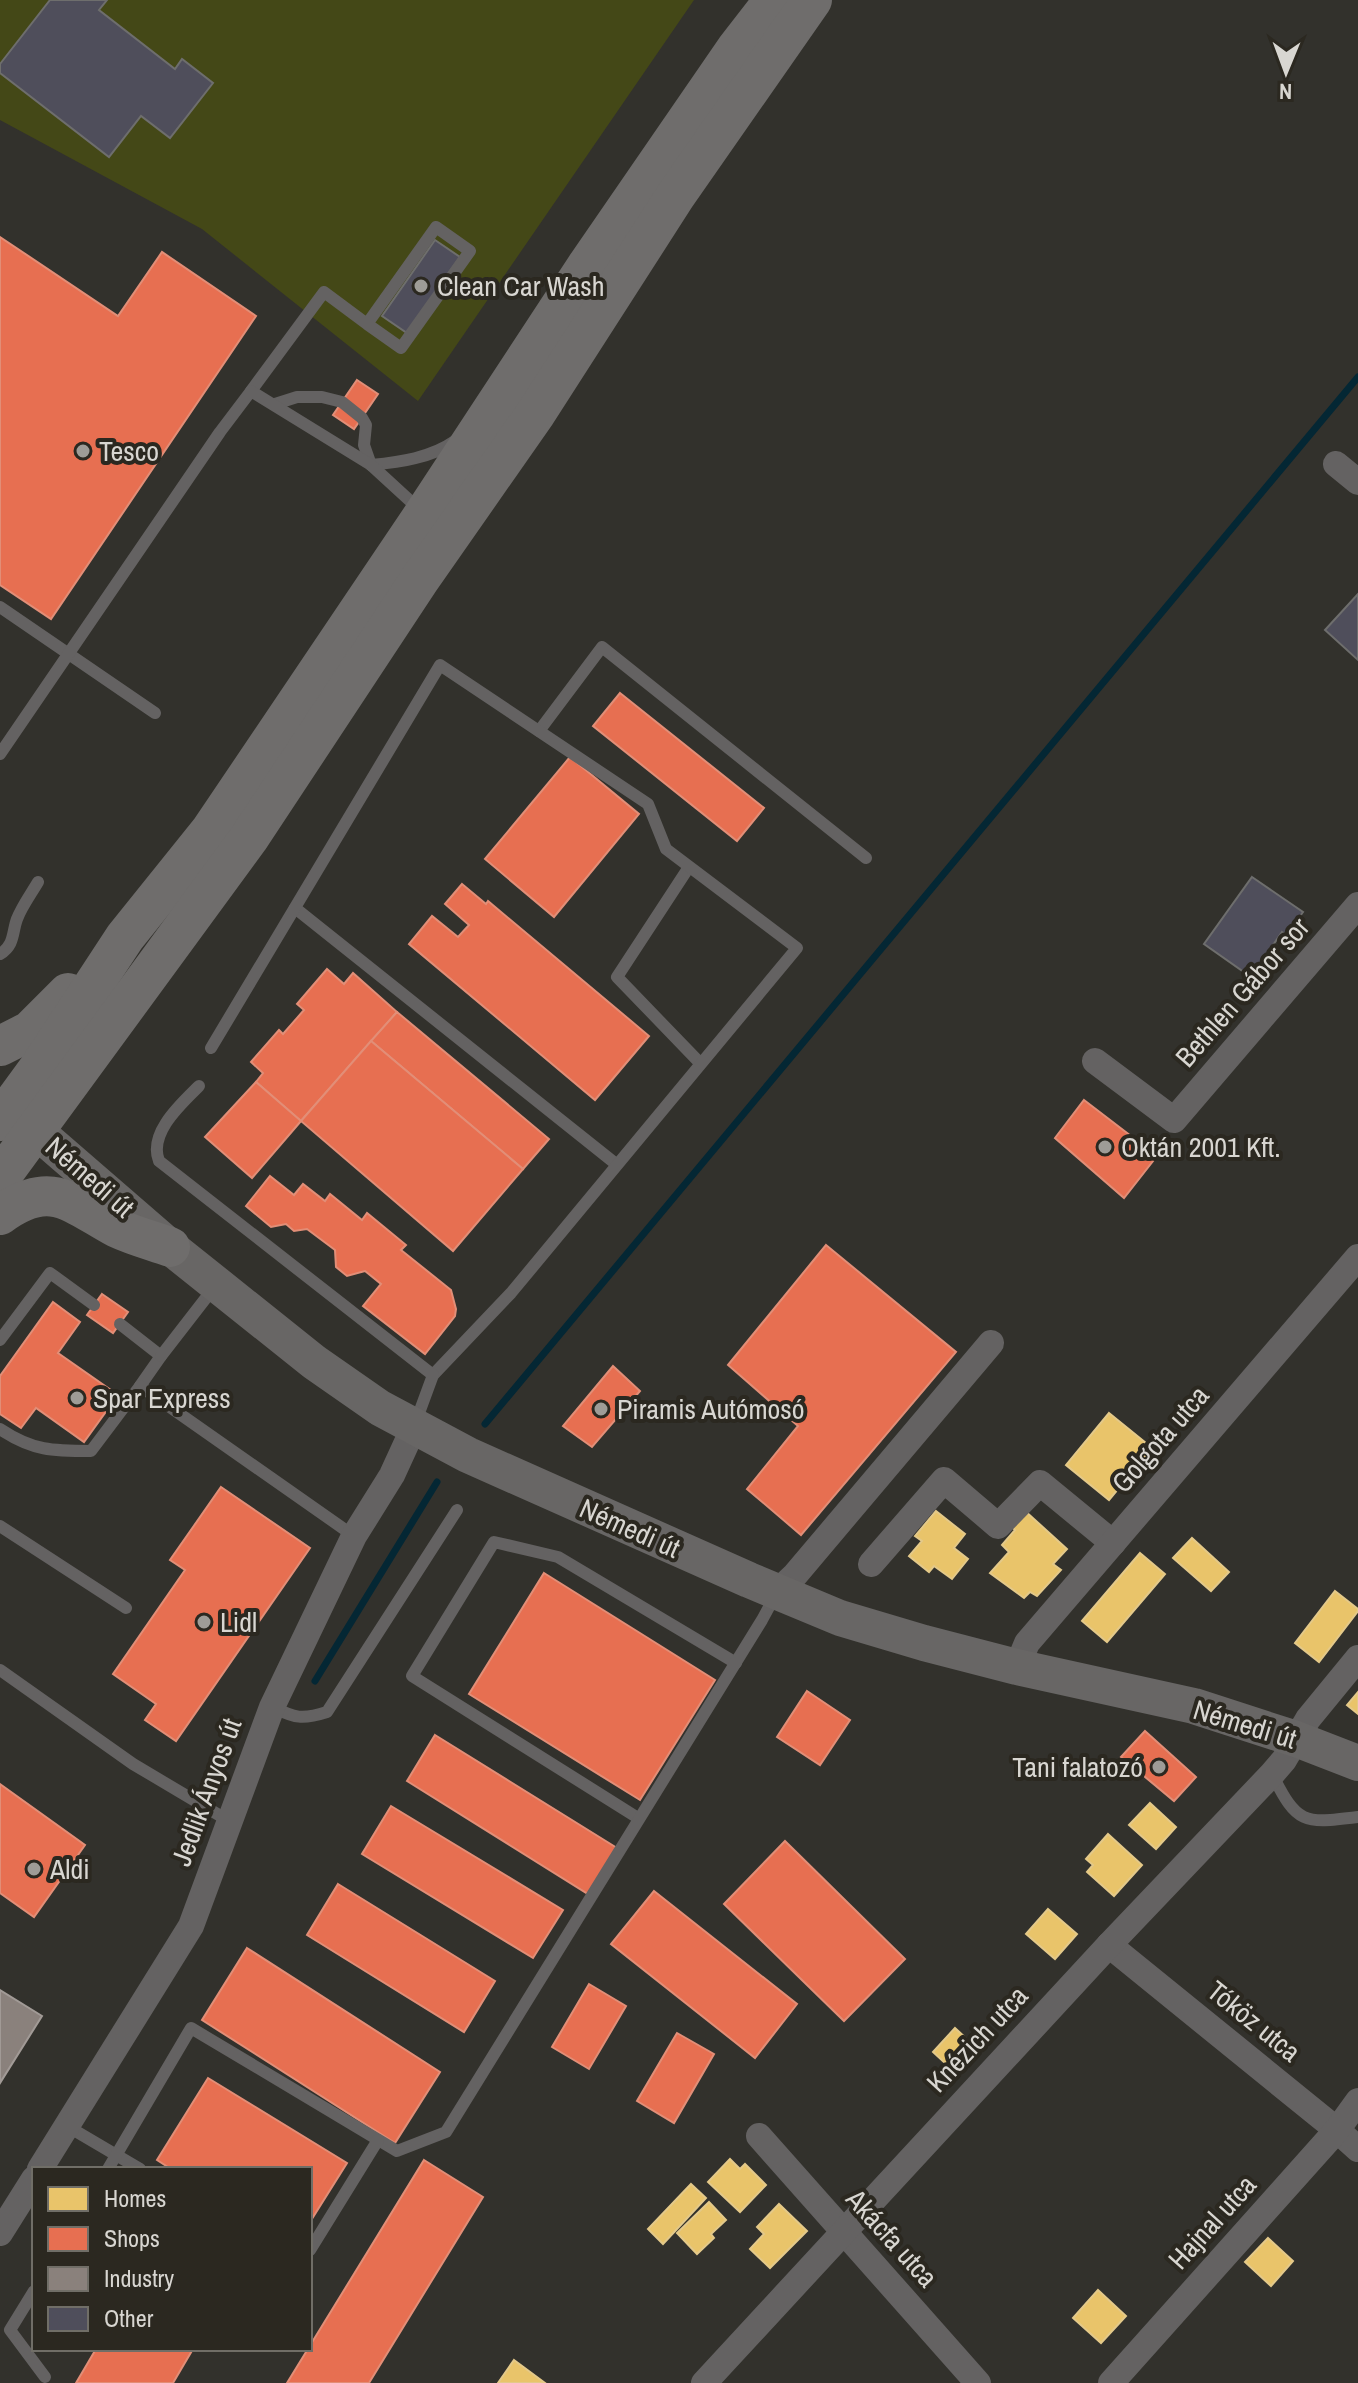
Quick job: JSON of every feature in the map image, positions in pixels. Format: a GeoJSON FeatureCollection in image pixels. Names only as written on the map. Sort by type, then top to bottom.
{"type":"FeatureCollection","features":[{"type":"Feature","properties":{"kind":"main road"},"geometry":{"type":"LineString","coordinates":[[11,1114],[249,838],[438,527],[494,407],[588,264],[736,49],[774,0]]}},
{"type":"Feature","properties":{"kind":"main road"},"geometry":{"type":"LineString","coordinates":[[0,1178],[11,1114],[125,937],[211,830],[438,527],[536,413],[676,195],[812,0]]}},
{"type":"Feature","properties":{"kind":"main road"},"geometry":{"type":"LineString","coordinates":[[0,1046],[30,1031],[125,937]]}},
{"type":"Feature","properties":{"kind":"main road","name":"Némedi út"},"geometry":{"type":"LineString","coordinates":[[11,1114],[216,1285],[343,1384],[414,1427],[480,1460],[840,1618],[1017,1667],[1194,1706],[1358,1763]]}},
{"type":"Feature","properties":{"kind":"main road"},"geometry":{"type":"LineString","coordinates":[[0,1215],[38,1196],[58,1196],[120,1229],[170,1247]]}},
{"type":"Feature","properties":{"kind":"street"},"geometry":{"type":"LineString","coordinates":[[1336,464],[1358,482]]}},
{"type":"Feature","properties":{"kind":"street","name":"Bethlen Gábor sor"},"geometry":{"type":"LineString","coordinates":[[1095,1061],[1174,1120],[1358,905]]}},
{"type":"Feature","properties":{"kind":"street","name":"Golgota utca"},"geometry":{"type":"LineString","coordinates":[[1017,1667],[1027,1643],[1358,1257]]}},
{"type":"Feature","properties":{"kind":"street"},"geometry":{"type":"LineString","coordinates":[[777,1592],[795,1575],[991,1343]]}},
{"type":"Feature","properties":{"kind":"street","name":"Jedlik Ányos út"},"geometry":{"type":"LineString","coordinates":[[41,2167],[191,1926],[272,1707],[354,1536],[392,1475],[414,1427]]}},
{"type":"Feature","properties":{"kind":"street"},"geometry":{"type":"LineString","coordinates":[[871,1564],[944,1480],[998,1526],[1040,1483],[1113,1543]]}},
{"type":"Feature","properties":{"kind":"street","name":"Knézich utca"},"geometry":{"type":"LineString","coordinates":[[704,2383],[1109,1945],[1272,1774],[1308,1719],[1358,1658]]}},
{"type":"Feature","properties":{"kind":"street","name":"Tóköz utca"},"geometry":{"type":"LineString","coordinates":[[1109,1945],[1358,2149]]}},
{"type":"Feature","properties":{"kind":"street","name":"Hajnal utca"},"geometry":{"type":"LineString","coordinates":[[1111,2383],[1337,2130],[1358,2101]]}},
{"type":"Feature","properties":{"kind":"street","name":"Akácfa utca"},"geometry":{"type":"LineString","coordinates":[[759,2136],[978,2383]]}},
{"type":"Feature","properties":{"kind":"street"},"geometry":{"type":"LineString","coordinates":[[0,2233],[32,2182]]}},
{"type":"Feature","properties":{"kind":"lane"},"geometry":{"type":"LineString","coordinates":[[0,754],[227,422],[324,292],[367,324],[401,348],[470,251],[436,227],[367,324]]}},
{"type":"Feature","properties":{"kind":"lane"},"geometry":{"type":"LineString","coordinates":[[251,391],[371,465],[438,527]]}},
{"type":"Feature","properties":{"kind":"lane"},"geometry":{"type":"LineString","coordinates":[[275,404],[297,397],[322,397],[342,402],[366,425],[364,445],[371,465]]}},
{"type":"Feature","properties":{"kind":"lane"},"geometry":{"type":"LineString","coordinates":[[371,465],[414,459],[442,450],[469,431],[494,407]]}},
{"type":"Feature","properties":{"kind":"lane"},"geometry":{"type":"LineString","coordinates":[[0,607],[155,713]]}},
{"type":"Feature","properties":{"kind":"lane"},"geometry":{"type":"LineString","coordinates":[[539,731],[602,647],[866,858]]}},
{"type":"Feature","properties":{"kind":"lane"},"geometry":{"type":"LineString","coordinates":[[211,1048],[440,665],[648,804],[666,849],[797,948],[511,1293],[433,1375],[414,1427]]}},
{"type":"Feature","properties":{"kind":"lane"},"geometry":{"type":"LineString","coordinates":[[689,867],[617,977],[700,1063]]}},
{"type":"Feature","properties":{"kind":"lane"},"geometry":{"type":"LineString","coordinates":[[0,954],[15,936],[15,923],[38,882]]}},
{"type":"Feature","properties":{"kind":"lane"},"geometry":{"type":"LineString","coordinates":[[295,908],[616,1164]]}},
{"type":"Feature","properties":{"kind":"lane"},"geometry":{"type":"LineString","coordinates":[[199,1086],[179,1106],[157,1138],[155,1151],[159,1161],[433,1375]]}},
{"type":"Feature","properties":{"kind":"lane"},"geometry":{"type":"LineString","coordinates":[[0,1340],[50,1273],[94,1305]]}},
{"type":"Feature","properties":{"kind":"lane"},"geometry":{"type":"LineString","coordinates":[[0,1429],[18,1441],[47,1451],[91,1451],[216,1285]]}},
{"type":"Feature","properties":{"kind":"lane"},"geometry":{"type":"LineString","coordinates":[[120,1324],[161,1356]]}},
{"type":"Feature","properties":{"kind":"lane"},"geometry":{"type":"LineString","coordinates":[[140,1386],[354,1536]]}},
{"type":"Feature","properties":{"kind":"lane"},"geometry":{"type":"LineString","coordinates":[[272,1707],[294,1718],[309,1718],[327,1712],[457,1510]]}},
{"type":"Feature","properties":{"kind":"lane"},"geometry":{"type":"LineString","coordinates":[[0,1526],[126,1608]]}},
{"type":"Feature","properties":{"kind":"lane"},"geometry":{"type":"LineString","coordinates":[[638,1818],[412,1676],[494,1542],[558,1557],[736,1663]]}},
{"type":"Feature","properties":{"kind":"lane"},"geometry":{"type":"LineString","coordinates":[[109,2167],[191,2028],[397,2151],[446,2132],[777,1592]]}},
{"type":"Feature","properties":{"kind":"lane"},"geometry":{"type":"LineString","coordinates":[[0,1670],[133,1764],[229,1821]]}},
{"type":"Feature","properties":{"kind":"lane","name":"Némedi út"},"geometry":{"type":"LineString","coordinates":[[1272,1774],[1294,1812],[1304,1818],[1358,1817]]}},
{"type":"Feature","properties":{"kind":"lane"},"geometry":{"type":"LineString","coordinates":[[67,2126],[137,2167]]}},
{"type":"Feature","properties":{"kind":"lane"},"geometry":{"type":"LineString","coordinates":[[312,2247],[378,2140]]}},
{"type":"Feature","properties":{"kind":"lane"},"geometry":{"type":"LineString","coordinates":[[32,2294],[10,2330],[45,2377]]}},
{"type":"Feature","properties":{"kind":"green space"},"geometry":{"type":"Polygon","coordinates":[[[0,0],[694,0],[418,401],[202,229],[0,120],[0,0]]]}},
{"type":"Feature","properties":{"kind":"building: Homes"},"geometry":{"type":"Polygon","coordinates":[[[1109,1413],[1152,1448],[1109,1500],[1066,1465],[1109,1413]]]}},
{"type":"Feature","properties":{"kind":"building: Homes"},"geometry":{"type":"Polygon","coordinates":[[[1024,1510],[1067,1549],[1053,1564],[1061,1570],[1037,1596],[1030,1592],[1024,1598],[990,1573],[1009,1552],[1002,1545],[1015,1530],[1010,1525],[1024,1510]]]}},
{"type":"Feature","properties":{"kind":"building: Homes"},"geometry":{"type":"Polygon","coordinates":[[[936,1511],[965,1534],[954,1548],[968,1559],[952,1579],[934,1566],[929,1572],[909,1556],[922,1541],[915,1536],[936,1511]]]}},
{"type":"Feature","properties":{"kind":"building: Homes"},"geometry":{"type":"Polygon","coordinates":[[[1192,1538],[1229,1572],[1211,1591],[1173,1558],[1192,1538]]]}},
{"type":"Feature","properties":{"kind":"building: Homes"},"geometry":{"type":"Polygon","coordinates":[[[1140,1553],[1165,1574],[1107,1642],[1082,1621],[1140,1553]]]}},
{"type":"Feature","properties":{"kind":"building: Homes"},"geometry":{"type":"Polygon","coordinates":[[[1335,1591],[1358,1611],[1319,1662],[1295,1643],[1335,1591]]]}},
{"type":"Feature","properties":{"kind":"building: Homes"},"geometry":{"type":"Polygon","coordinates":[[[1358,1692],[1358,1714],[1347,1705],[1358,1692]]]}},
{"type":"Feature","properties":{"kind":"building: Homes"},"geometry":{"type":"Polygon","coordinates":[[[1150,1803],[1176,1827],[1156,1849],[1129,1825],[1150,1803]]]}},
{"type":"Feature","properties":{"kind":"building: Homes"},"geometry":{"type":"Polygon","coordinates":[[[1108,1834],[1142,1865],[1114,1896],[1087,1872],[1093,1865],[1086,1859],[1108,1834]]]}},
{"type":"Feature","properties":{"kind":"building: Homes"},"geometry":{"type":"Polygon","coordinates":[[[1048,1909],[1077,1934],[1055,1959],[1026,1934],[1048,1909]]]}},
{"type":"Feature","properties":{"kind":"building: Homes"},"geometry":{"type":"Polygon","coordinates":[[[955,2028],[980,2051],[958,2075],[933,2052],[955,2028]]]}},
{"type":"Feature","properties":{"kind":"building: Homes"},"geometry":{"type":"Polygon","coordinates":[[[730,2159],[740,2169],[745,2164],[766,2185],[740,2212],[708,2182],[730,2159]]]}},
{"type":"Feature","properties":{"kind":"building: Homes"},"geometry":{"type":"Polygon","coordinates":[[[691,2184],[706,2198],[663,2244],[648,2229],[691,2184]]]}},
{"type":"Feature","properties":{"kind":"building: Homes"},"geometry":{"type":"Polygon","coordinates":[[[709,2202],[726,2220],[711,2234],[714,2238],[697,2254],[677,2233],[709,2202]]]}},
{"type":"Feature","properties":{"kind":"building: Homes"},"geometry":{"type":"Polygon","coordinates":[[[779,2204],[807,2231],[770,2268],[750,2249],[764,2234],[757,2227],[779,2204]]]}},
{"type":"Feature","properties":{"kind":"building: Homes"},"geometry":{"type":"Polygon","coordinates":[[[1268,2238],[1293,2261],[1271,2286],[1245,2262],[1268,2238]]]}},
{"type":"Feature","properties":{"kind":"building: Homes"},"geometry":{"type":"Polygon","coordinates":[[[1098,2290],[1126,2316],[1101,2343],[1073,2318],[1098,2290]]]}},
{"type":"Feature","properties":{"kind":"building: Homes"},"geometry":{"type":"Polygon","coordinates":[[[514,2360],[545,2383],[498,2383],[514,2360]]]}},
{"type":"Feature","properties":{"kind":"building: Shops","name":"Tesco"},"geometry":{"type":"Polygon","coordinates":[[[0,237],[118,316],[162,252],[256,316],[51,619],[0,585],[0,237]]]}},
{"type":"Feature","properties":{"kind":"building: Shops"},"geometry":{"type":"Polygon","coordinates":[[[357,380],[378,394],[354,429],[333,415],[357,380]]]}},
{"type":"Feature","properties":{"kind":"building: Shops"},"geometry":{"type":"Polygon","coordinates":[[[620,693],[764,808],[737,841],[593,726],[620,693]]]}},
{"type":"Feature","properties":{"kind":"building: Shops"},"geometry":{"type":"Polygon","coordinates":[[[570,757],[639,814],[554,917],[485,859],[570,757]]]}},
{"type":"Feature","properties":{"kind":"building: Shops"},"geometry":{"type":"Polygon","coordinates":[[[462,884],[486,904],[488,901],[649,1036],[595,1100],[409,944],[432,916],[458,937],[469,925],[445,904],[462,884]]]}},
{"type":"Feature","properties":{"kind":"building: Shops"},"geometry":{"type":"Polygon","coordinates":[[[327,969],[344,984],[353,973],[397,1012],[301,1121],[256,1082],[263,1073],[251,1062],[279,1030],[283,1034],[304,1010],[297,1004],[327,969]]]}},
{"type":"Feature","properties":{"kind":"building: Shops"},"geometry":{"type":"Polygon","coordinates":[[[397,1012],[549,1139],[523,1169],[371,1041],[397,1012]]]}},
{"type":"Feature","properties":{"kind":"building: Shops"},"geometry":{"type":"Polygon","coordinates":[[[371,1041],[523,1169],[453,1251],[301,1121],[371,1041]]]}},
{"type":"Feature","properties":{"kind":"building: Shops"},"geometry":{"type":"Polygon","coordinates":[[[256,1082],[301,1121],[252,1178],[205,1137],[256,1082]]]}},
{"type":"Feature","properties":{"kind":"building: Shops","name":"Oktán 2001 Kft."},"geometry":{"type":"Polygon","coordinates":[[[1084,1100],[1157,1156],[1124,1198],[1055,1138],[1084,1100]]]}},
{"type":"Feature","properties":{"kind":"building: Shops"},"geometry":{"type":"Polygon","coordinates":[[[270,1176],[294,1195],[303,1184],[325,1201],[330,1194],[362,1220],[367,1213],[406,1245],[401,1250],[451,1290],[455,1316],[425,1354],[363,1306],[381,1284],[365,1271],[347,1276],[336,1267],[335,1250],[307,1229],[294,1231],[286,1224],[271,1227],[246,1206],[270,1176]]]}},
{"type":"Feature","properties":{"kind":"building: Shops"},"geometry":{"type":"Polygon","coordinates":[[[826,1245],[956,1352],[801,1535],[747,1489],[798,1426],[728,1365],[826,1245]]]}},
{"type":"Feature","properties":{"kind":"building: Shops"},"geometry":{"type":"Polygon","coordinates":[[[102,1294],[128,1312],[113,1333],[87,1315],[102,1294]]]}},
{"type":"Feature","properties":{"kind":"building: Shops"},"geometry":{"type":"Polygon","coordinates":[[[53,1302],[80,1322],[58,1353],[118,1395],[84,1442],[36,1408],[21,1428],[0,1414],[0,1376],[53,1302]]]}},
{"type":"Feature","properties":{"kind":"building: Shops","name":"Piramis Autómosó"},"geometry":{"type":"Polygon","coordinates":[[[613,1366],[640,1391],[592,1447],[563,1426],[613,1366]]]}},
{"type":"Feature","properties":{"kind":"building: Shops","name":"Lidl"},"geometry":{"type":"Polygon","coordinates":[[[221,1487],[310,1548],[176,1741],[145,1720],[156,1704],[113,1674],[185,1570],[170,1560],[221,1487]]]}},
{"type":"Feature","properties":{"kind":"building: Shops"},"geometry":{"type":"Polygon","coordinates":[[[544,1573],[715,1680],[640,1800],[469,1694],[544,1573]]]}},
{"type":"Feature","properties":{"kind":"building: Shops"},"geometry":{"type":"Polygon","coordinates":[[[807,1691],[850,1720],[820,1765],[777,1737],[807,1691]]]}},
{"type":"Feature","properties":{"kind":"building: Shops","name":"Tani falatozó"},"geometry":{"type":"Polygon","coordinates":[[[1145,1731],[1196,1777],[1174,1801],[1121,1757],[1145,1731]]]}},
{"type":"Feature","properties":{"kind":"building: Shops"},"geometry":{"type":"Polygon","coordinates":[[[435,1735],[617,1848],[588,1894],[407,1781],[435,1735]]]}},
{"type":"Feature","properties":{"kind":"building: Shops","name":"Aldi"},"geometry":{"type":"Polygon","coordinates":[[[0,1784],[85,1845],[34,1917],[0,1893],[0,1784]]]}},
{"type":"Feature","properties":{"kind":"building: Shops"},"geometry":{"type":"Polygon","coordinates":[[[391,1806],[563,1910],[533,1958],[362,1854],[391,1806]]]}},
{"type":"Feature","properties":{"kind":"building: Shops"},"geometry":{"type":"Polygon","coordinates":[[[785,1841],[905,1959],[844,2021],[724,1904],[785,1841]]]}},
{"type":"Feature","properties":{"kind":"building: Shops"},"geometry":{"type":"Polygon","coordinates":[[[338,1884],[495,1981],[464,2032],[307,1935],[338,1884]]]}},
{"type":"Feature","properties":{"kind":"building: Shops"},"geometry":{"type":"Polygon","coordinates":[[[654,1891],[797,2004],[755,2058],[611,1944],[654,1891]]]}},
{"type":"Feature","properties":{"kind":"building: Shops"},"geometry":{"type":"Polygon","coordinates":[[[247,1948],[440,2072],[395,2143],[202,2020],[247,1948]]]}},
{"type":"Feature","properties":{"kind":"building: Shops"},"geometry":{"type":"Polygon","coordinates":[[[589,1984],[626,2006],[589,2069],[552,2047],[589,1984]]]}},
{"type":"Feature","properties":{"kind":"building: Shops"},"geometry":{"type":"Polygon","coordinates":[[[677,2033],[714,2054],[674,2123],[637,2101],[677,2033]]]}},
{"type":"Feature","properties":{"kind":"building: Shops"},"geometry":{"type":"Polygon","coordinates":[[[208,2078],[347,2163],[312,2219],[312,2167],[168,2167],[157,2160],[208,2078]]]}},
{"type":"Feature","properties":{"kind":"building: Shops"},"geometry":{"type":"Polygon","coordinates":[[[424,2160],[483,2197],[369,2383],[287,2383],[307,2351],[312,2351],[312,2342],[424,2160]]]}},
{"type":"Feature","properties":{"kind":"building: Shops"},"geometry":{"type":"Polygon","coordinates":[[[95,2351],[192,2351],[173,2383],[76,2383],[95,2351]]]}},
{"type":"Feature","properties":{"kind":"building: Industry"},"geometry":{"type":"Polygon","coordinates":[[[0,1990],[42,2016],[0,2083],[0,1990]]]}},
{"type":"Feature","properties":{"kind":"building: Other"},"geometry":{"type":"Polygon","coordinates":[[[50,0],[107,0],[99,10],[175,69],[182,59],[213,83],[170,138],[141,116],[109,157],[0,73],[0,64],[50,0]]]}},
{"type":"Feature","properties":{"kind":"building: Other","name":"Clean Car Wash"},"geometry":{"type":"Polygon","coordinates":[[[435,240],[460,257],[407,333],[382,316],[435,240]]]}},
{"type":"Feature","properties":{"kind":"building: Other"},"geometry":{"type":"Polygon","coordinates":[[[1358,594],[1358,660],[1325,630],[1358,594]]]}},
{"type":"Feature","properties":{"kind":"building: Other"},"geometry":{"type":"Polygon","coordinates":[[[1252,877],[1303,912],[1286,935],[1282,932],[1251,977],[1204,944],[1252,877]]]}},
{"type":"Feature","properties":{"kind":"waterway"},"geometry":{"type":"LineString","coordinates":[[485,1424],[1358,377]]}},
{"type":"Feature","properties":{"kind":"waterway"},"geometry":{"type":"LineString","coordinates":[[315,1681],[437,1482]]}},
{"type":"Feature","properties":{"kind":"place","name":"Clean Car Wash"},"geometry":{"type":"Point","coordinates":[421,286]}},
{"type":"Feature","properties":{"kind":"place","name":"Tesco"},"geometry":{"type":"Point","coordinates":[83,451]}},
{"type":"Feature","properties":{"kind":"place","name":"Oktán 2001 Kft."},"geometry":{"type":"Point","coordinates":[1105,1147]}},
{"type":"Feature","properties":{"kind":"place","name":"Spar Express"},"geometry":{"type":"Point","coordinates":[77,1398]}},
{"type":"Feature","properties":{"kind":"place","name":"Piramis Autómosó"},"geometry":{"type":"Point","coordinates":[601,1409]}},
{"type":"Feature","properties":{"kind":"place","name":"Lidl"},"geometry":{"type":"Point","coordinates":[204,1622]}},
{"type":"Feature","properties":{"kind":"place","name":"Tani falatozó"},"geometry":{"type":"Point","coordinates":[1159,1767]}},
{"type":"Feature","properties":{"kind":"place","name":"Aldi"},"geometry":{"type":"Point","coordinates":[34,1869]}}]}
